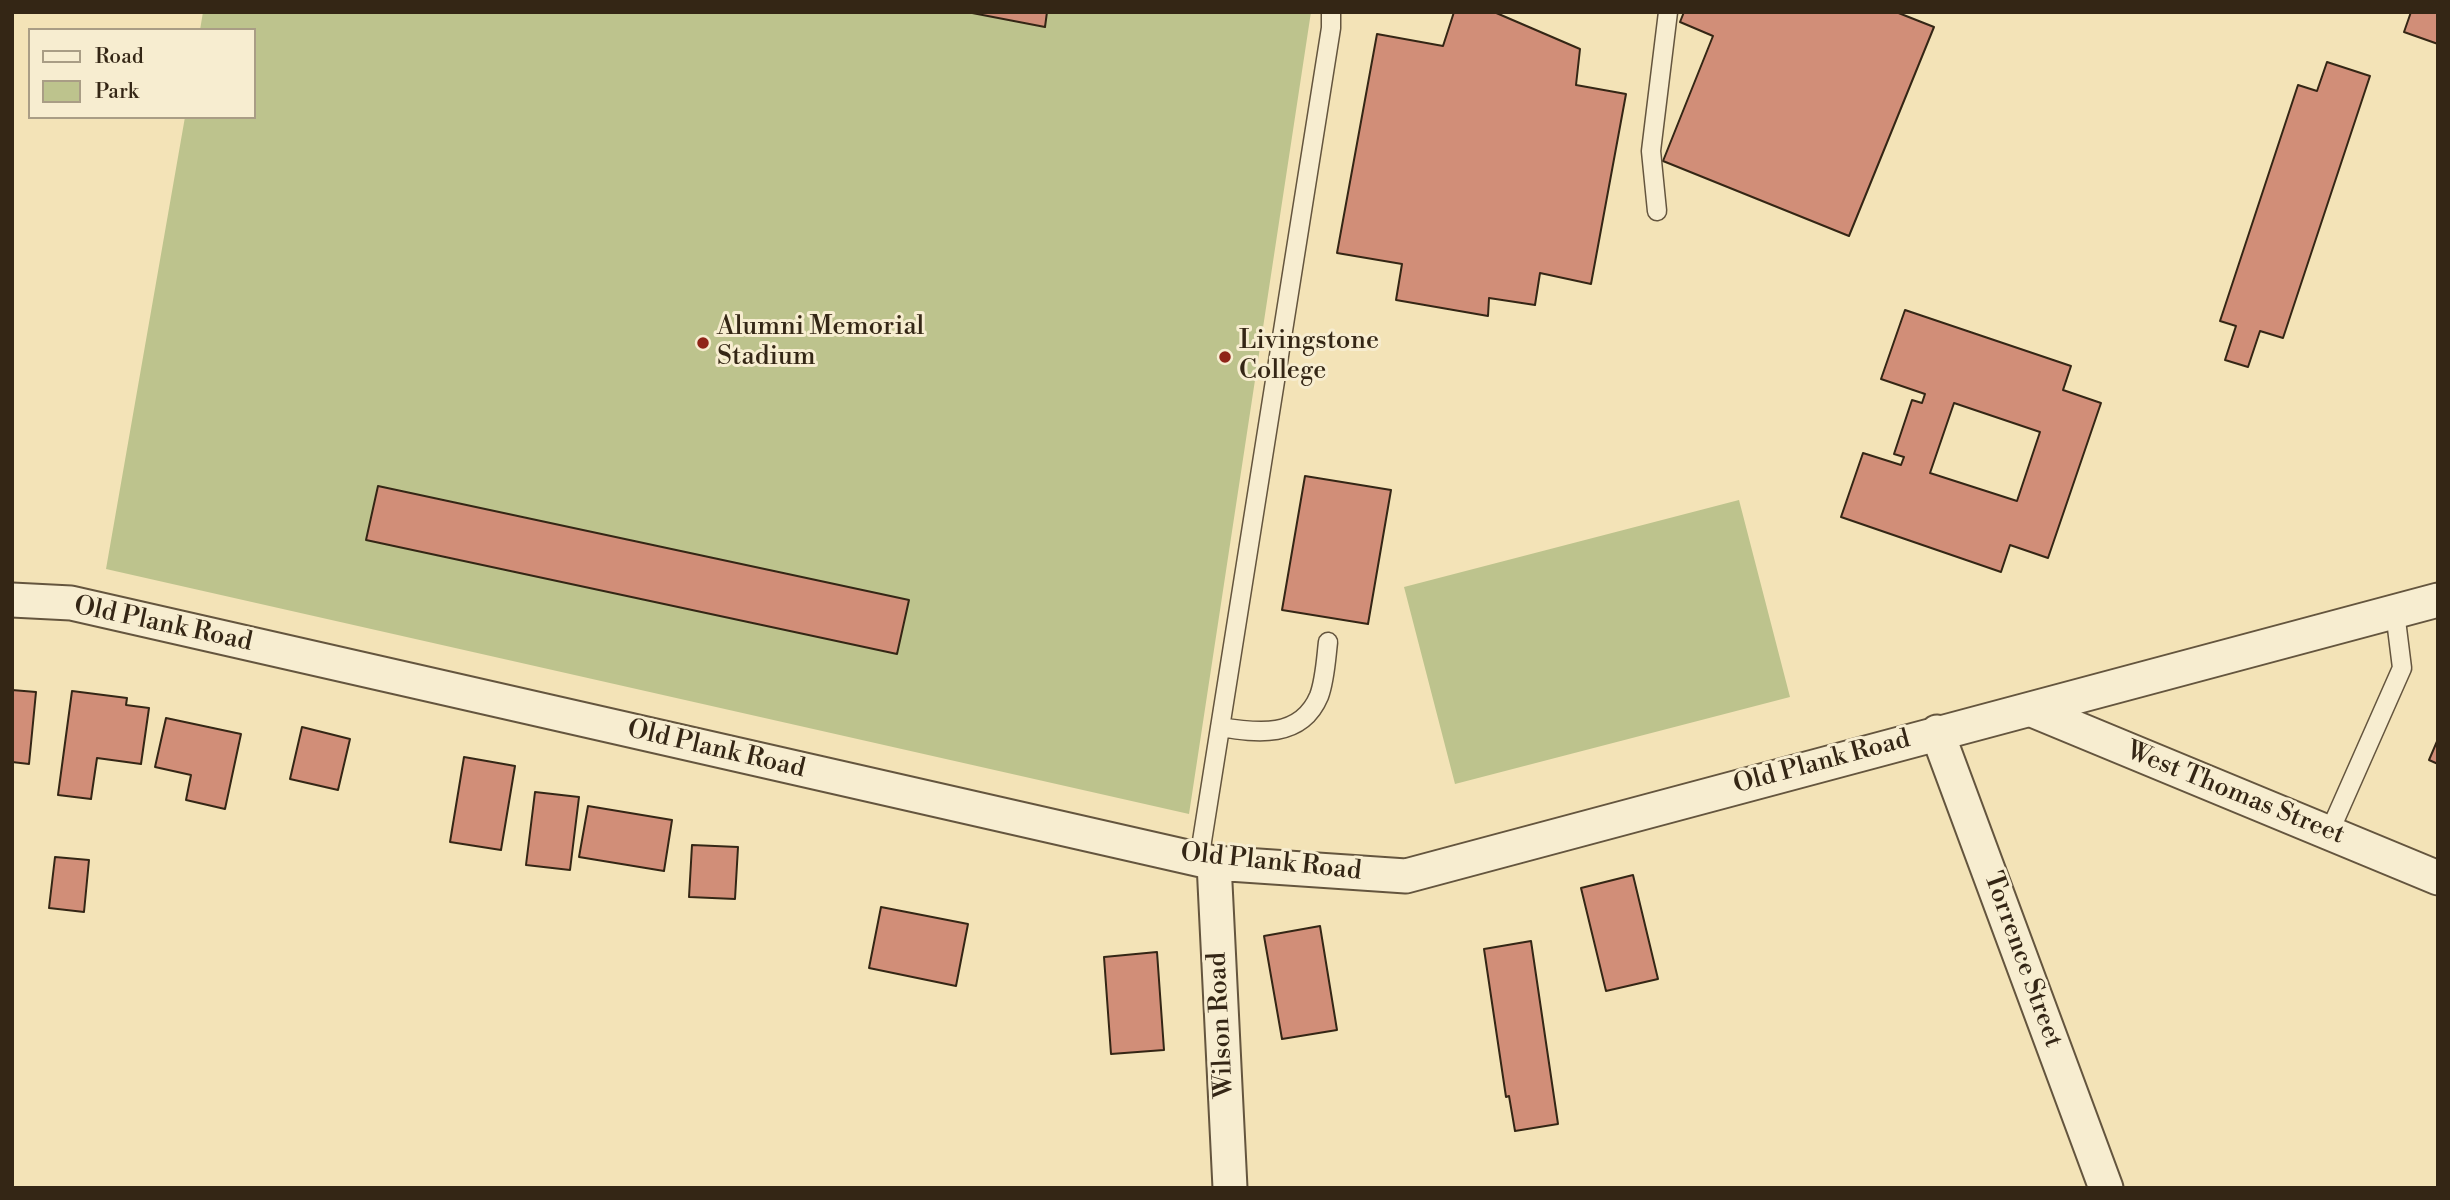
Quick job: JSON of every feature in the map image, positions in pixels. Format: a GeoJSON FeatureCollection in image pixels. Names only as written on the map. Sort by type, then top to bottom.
{"type":"FeatureCollection","features":[{"type":"Feature","properties":{"kind":"street","name":"Old Plank Road"},"geometry":{"type":"LineString","coordinates":[[12,600],[85,606],[1206,861],[1406,876],[2438,600]]}},
{"type":"Feature","properties":{"kind":"street","name":"West Thomas Street"},"geometry":{"type":"LineString","coordinates":[[2032,710],[2438,878]]}},
{"type":"Feature","properties":{"kind":"street","name":"Torrence Street"},"geometry":{"type":"LineString","coordinates":[[1937,733],[2106,1188]]}},
{"type":"Feature","properties":{"kind":"street","name":"Wilson Road"},"geometry":{"type":"LineString","coordinates":[[1206,861],[1230,1188]]}},
{"type":"Feature","properties":{"kind":"lane"},"geometry":{"type":"LineString","coordinates":[[1206,861],[1220,727],[1329,41],[1331,12]]}},
{"type":"Feature","properties":{"kind":"lane"},"geometry":{"type":"LineString","coordinates":[[1657,211],[1651,150],[1668,12]]}},
{"type":"Feature","properties":{"kind":"lane"},"geometry":{"type":"LineString","coordinates":[[2329,833],[2402,668],[2395,612]]}},
{"type":"Feature","properties":{"kind":"lane"},"geometry":{"type":"LineString","coordinates":[[1220,727],[1259,733],[1292,727],[1318,697],[1328,642]]}},
{"type":"Feature","properties":{"kind":"green space","name":"Alumni Memorial Stadium"},"geometry":{"type":"Polygon","coordinates":[[[203,12],[1311,12],[1189,814],[106,569],[185,119],[256,119],[256,28],[200,28],[203,12]]]}},
{"type":"Feature","properties":{"kind":"green space"},"geometry":{"type":"Polygon","coordinates":[[[1739,500],[1790,697],[1455,784],[1404,587],[1739,500]]]}},
{"type":"Feature","properties":{"kind":"building"},"geometry":{"type":"Polygon","coordinates":[[[967,12],[1047,12],[1045,27],[967,12]]]}},
{"type":"Feature","properties":{"kind":"building"},"geometry":{"type":"Polygon","coordinates":[[[1454,12],[1494,12],[1580,49],[1576,85],[1626,94],[1591,284],[1540,273],[1535,305],[1489,298],[1488,316],[1396,300],[1402,264],[1337,253],[1377,34],[1443,46],[1454,12]]]}},
{"type":"Feature","properties":{"kind":"building"},"geometry":{"type":"Polygon","coordinates":[[[1684,12],[1896,12],[1934,27],[1849,236],[1663,161],[1713,36],[1680,22],[1684,12]]]}},
{"type":"Feature","properties":{"kind":"building"},"geometry":{"type":"Polygon","coordinates":[[[2411,12],[2438,12],[2438,44],[2404,32],[2411,12]]]}},
{"type":"Feature","properties":{"kind":"building"},"geometry":{"type":"Polygon","coordinates":[[[2327,62],[2370,76],[2283,338],[2260,331],[2248,367],[2225,360],[2236,326],[2220,321],[2298,85],[2317,91],[2327,62]]]}},
{"type":"Feature","properties":{"kind":"building"},"geometry":{"type":"Polygon","coordinates":[[[1905,310],[2071,366],[2063,390],[2101,403],[2048,558],[2010,545],[2001,572],[1841,517],[1863,453],[1901,465],[1904,457],[1894,454],[1912,400],[1922,403],[1925,394],[1881,379],[1905,310]],[[1954,403],[1930,473],[2017,501],[2040,432],[1954,403]]]}},
{"type":"Feature","properties":{"kind":"building"},"geometry":{"type":"Polygon","coordinates":[[[1305,476],[1391,490],[1368,624],[1282,610],[1305,476]]]}},
{"type":"Feature","properties":{"kind":"building"},"geometry":{"type":"Polygon","coordinates":[[[378,486],[909,600],[897,654],[366,540],[378,486]]]}},
{"type":"Feature","properties":{"kind":"building"},"geometry":{"type":"Polygon","coordinates":[[[12,690],[36,692],[29,764],[12,762],[12,690]]]}},
{"type":"Feature","properties":{"kind":"building"},"geometry":{"type":"Polygon","coordinates":[[[72,691],[127,698],[126,705],[149,708],[141,764],[97,758],[91,799],[58,795],[72,691]]]}},
{"type":"Feature","properties":{"kind":"building"},"geometry":{"type":"Polygon","coordinates":[[[166,718],[241,734],[225,809],[186,800],[191,775],[155,767],[166,718]]]}},
{"type":"Feature","properties":{"kind":"building"},"geometry":{"type":"Polygon","coordinates":[[[302,727],[350,739],[338,790],[290,779],[302,727]]]}},
{"type":"Feature","properties":{"kind":"building"},"geometry":{"type":"Polygon","coordinates":[[[2438,739],[2438,764],[2429,760],[2438,739]]]}},
{"type":"Feature","properties":{"kind":"building"},"geometry":{"type":"Polygon","coordinates":[[[464,757],[515,766],[501,850],[450,842],[464,757]]]}},
{"type":"Feature","properties":{"kind":"building"},"geometry":{"type":"Polygon","coordinates":[[[535,792],[579,797],[570,870],[526,865],[535,792]]]}},
{"type":"Feature","properties":{"kind":"building"},"geometry":{"type":"Polygon","coordinates":[[[588,806],[672,820],[664,871],[579,857],[588,806]]]}},
{"type":"Feature","properties":{"kind":"building"},"geometry":{"type":"Polygon","coordinates":[[[692,845],[738,847],[735,899],[689,897],[692,845]]]}},
{"type":"Feature","properties":{"kind":"building"},"geometry":{"type":"Polygon","coordinates":[[[55,857],[89,860],[84,912],[49,908],[55,857]]]}},
{"type":"Feature","properties":{"kind":"building"},"geometry":{"type":"Polygon","coordinates":[[[1633,875],[1658,979],[1606,991],[1581,888],[1633,875]]]}},
{"type":"Feature","properties":{"kind":"building"},"geometry":{"type":"Polygon","coordinates":[[[881,907],[968,924],[956,986],[869,968],[881,907]]]}},
{"type":"Feature","properties":{"kind":"building"},"geometry":{"type":"Polygon","coordinates":[[[1320,926],[1337,1030],[1282,1039],[1264,936],[1320,926]]]}},
{"type":"Feature","properties":{"kind":"building"},"geometry":{"type":"Polygon","coordinates":[[[1531,941],[1558,1124],[1515,1131],[1509,1096],[1506,1097],[1484,949],[1531,941]]]}},
{"type":"Feature","properties":{"kind":"building"},"geometry":{"type":"Polygon","coordinates":[[[1157,952],[1164,1050],[1111,1054],[1104,957],[1157,952]]]}},
{"type":"Feature","properties":{"kind":"place","name":"Alumni Memorial Stadium"},"geometry":{"type":"Point","coordinates":[703,343]}},
{"type":"Feature","properties":{"kind":"place","name":"Livingstone College"},"geometry":{"type":"Point","coordinates":[1225,357]}}]}
